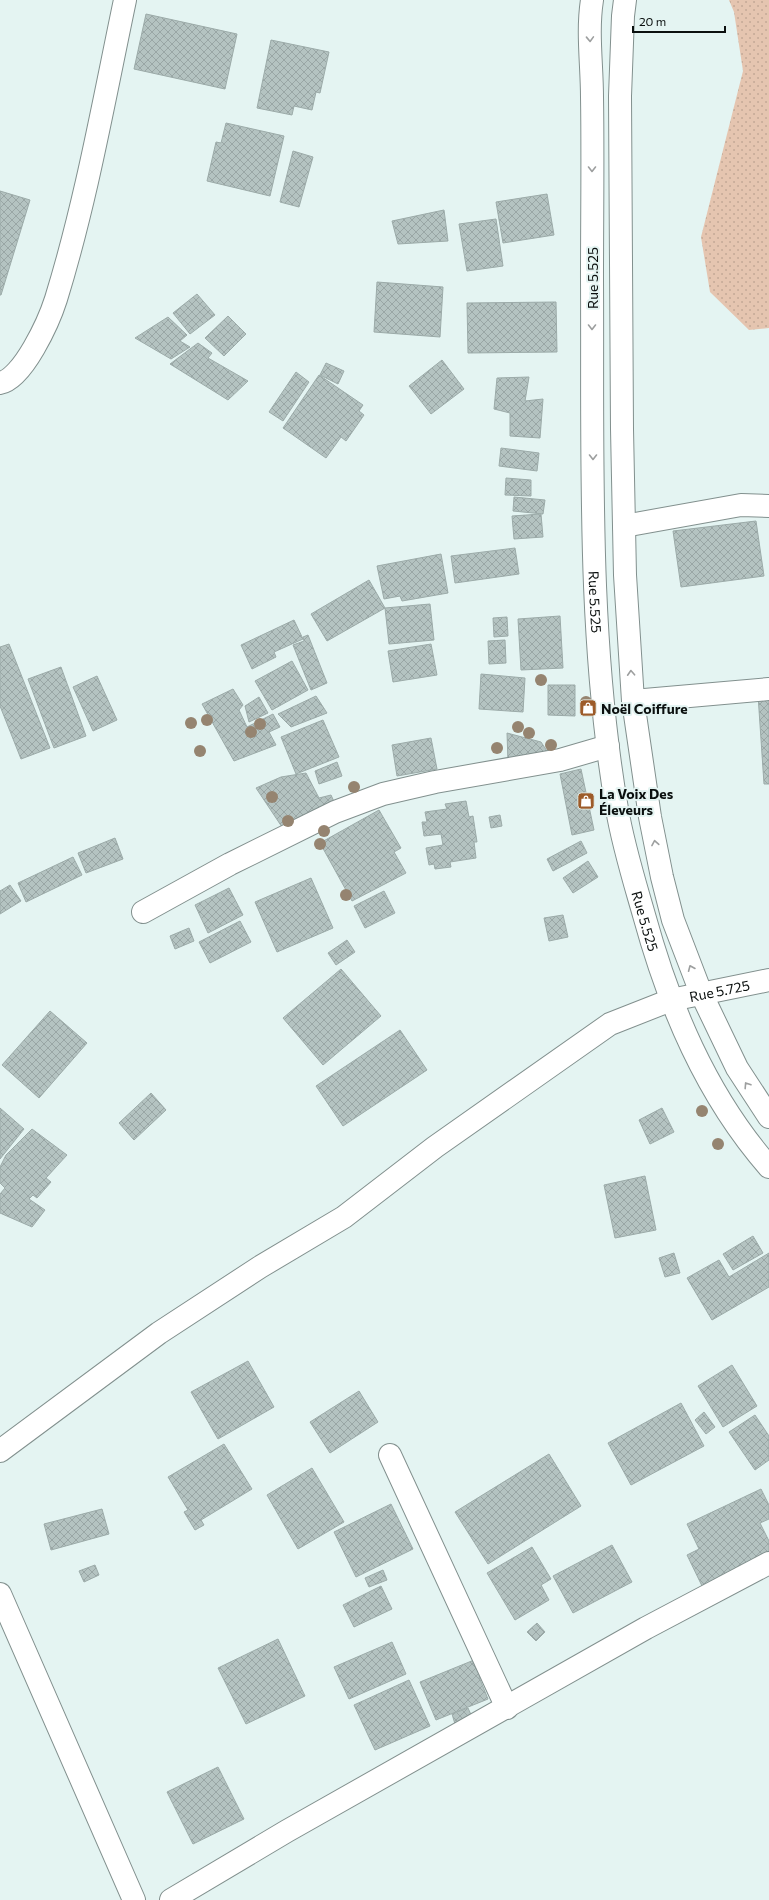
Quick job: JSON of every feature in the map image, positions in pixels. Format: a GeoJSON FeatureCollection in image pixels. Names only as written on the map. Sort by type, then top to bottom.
{"type":"FeatureCollection","features":[{"type":"Feature","properties":{"kind":"street"},"geometry":{"type":"LineString","coordinates":[[0,383],[5,382],[19,370],[37,342],[55,301],[87,184],[124,0]]}},
{"type":"Feature","properties":{"kind":"street","name":"Rue 5.525"},"geometry":{"type":"LineString","coordinates":[[592,0],[590,16],[592,95],[593,510],[601,668],[608,746],[617,811],[655,957],[670,1000],[701,1066],[724,1108],[751,1147],[769,1167]]}},
{"type":"Feature","properties":{"kind":"street","name":"Rue 5.525"},"geometry":{"type":"LineString","coordinates":[[625,0],[620,96],[624,526],[625,575],[633,701],[639,752],[662,877],[673,920],[701,993],[737,1068],[769,1117]]}},
{"type":"Feature","properties":{"kind":"street"},"geometry":{"type":"LineString","coordinates":[[624,526],[741,505],[769,506]]}},
{"type":"Feature","properties":{"kind":"street"},"geometry":{"type":"LineString","coordinates":[[633,701],[769,689]]}},
{"type":"Feature","properties":{"kind":"street"},"geometry":{"type":"LineString","coordinates":[[143,912],[230,864],[329,816],[383,794],[435,782],[560,760],[608,746]]}},
{"type":"Feature","properties":{"kind":"street","name":"Rue 5.725"},"geometry":{"type":"LineString","coordinates":[[0,1451],[159,1333],[260,1267],[344,1217],[435,1147],[610,1024],[670,1000],[769,980]]}},
{"type":"Feature","properties":{"kind":"street"},"geometry":{"type":"LineString","coordinates":[[390,1455],[507,1708]]}},
{"type":"Feature","properties":{"kind":"street"},"geometry":{"type":"LineString","coordinates":[[171,1900],[287,1831],[507,1708],[646,1628],[769,1563]]}},
{"type":"Feature","properties":{"kind":"street"},"geometry":{"type":"LineString","coordinates":[[0,1594],[134,1900]]}},
{"type":"Feature","properties":{"kind":"shaded area"},"geometry":{"type":"Polygon","coordinates":[[[729,0],[769,0],[769,328],[749,330],[710,292],[701,237],[743,71],[734,12],[729,0]]]}},
{"type":"Feature","properties":{"kind":"building"},"geometry":{"type":"Polygon","coordinates":[[[146,14],[237,34],[225,89],[134,69],[146,14]]]}},
{"type":"Feature","properties":{"kind":"building"},"geometry":{"type":"Polygon","coordinates":[[[271,40],[329,52],[320,93],[316,92],[312,110],[294,106],[292,115],[257,108],[271,40]]]}},
{"type":"Feature","properties":{"kind":"building"},"geometry":{"type":"Polygon","coordinates":[[[226,123],[284,136],[270,196],[207,181],[216,142],[221,143],[226,123]]]}},
{"type":"Feature","properties":{"kind":"building"},"geometry":{"type":"Polygon","coordinates":[[[293,151],[313,157],[299,207],[280,202],[293,151]]]}},
{"type":"Feature","properties":{"kind":"building"},"geometry":{"type":"Polygon","coordinates":[[[0,191],[30,200],[1,295],[0,295],[0,191]]]}},
{"type":"Feature","properties":{"kind":"building"},"geometry":{"type":"Polygon","coordinates":[[[547,194],[554,235],[503,243],[496,202],[547,194]]]}},
{"type":"Feature","properties":{"kind":"building"},"geometry":{"type":"Polygon","coordinates":[[[444,210],[448,241],[398,244],[392,221],[444,210]]]}},
{"type":"Feature","properties":{"kind":"building"},"geometry":{"type":"Polygon","coordinates":[[[496,219],[503,266],[467,271],[459,224],[496,219]]]}},
{"type":"Feature","properties":{"kind":"building"},"geometry":{"type":"Polygon","coordinates":[[[377,282],[443,287],[440,337],[374,332],[377,282]]]}},
{"type":"Feature","properties":{"kind":"building"},"geometry":{"type":"Polygon","coordinates":[[[197,294],[215,315],[190,334],[173,313],[197,294]]]}},
{"type":"Feature","properties":{"kind":"building"},"geometry":{"type":"Polygon","coordinates":[[[556,302],[557,352],[468,353],[467,303],[556,302]]]}},
{"type":"Feature","properties":{"kind":"building"},"geometry":{"type":"Polygon","coordinates":[[[228,316],[246,334],[224,356],[205,338],[228,316]]]}},
{"type":"Feature","properties":{"kind":"building"},"geometry":{"type":"Polygon","coordinates":[[[168,317],[187,335],[180,341],[190,347],[171,359],[135,338],[168,317]]]}},
{"type":"Feature","properties":{"kind":"building"},"geometry":{"type":"Polygon","coordinates":[[[198,343],[212,353],[208,358],[248,381],[228,400],[170,364],[198,343]]]}},
{"type":"Feature","properties":{"kind":"building"},"geometry":{"type":"Polygon","coordinates":[[[442,360],[464,389],[431,414],[409,386],[442,360]]]}},
{"type":"Feature","properties":{"kind":"building"},"geometry":{"type":"Polygon","coordinates":[[[326,363],[344,371],[338,384],[320,375],[326,363]]]}},
{"type":"Feature","properties":{"kind":"building"},"geometry":{"type":"Polygon","coordinates":[[[296,372],[309,382],[283,421],[269,412],[296,372]]]}},
{"type":"Feature","properties":{"kind":"building"},"geometry":{"type":"Polygon","coordinates":[[[319,375],[363,405],[359,411],[364,415],[346,441],[341,437],[326,458],[283,428],[319,375]]]}},
{"type":"Feature","properties":{"kind":"building"},"geometry":{"type":"Polygon","coordinates":[[[529,377],[525,401],[543,399],[540,438],[510,436],[510,413],[494,409],[497,378],[529,377]]]}},
{"type":"Feature","properties":{"kind":"building"},"geometry":{"type":"Polygon","coordinates":[[[501,448],[539,453],[537,471],[499,466],[501,448]]]}},
{"type":"Feature","properties":{"kind":"building"},"geometry":{"type":"Polygon","coordinates":[[[506,478],[531,480],[531,496],[505,495],[506,478]]]}},
{"type":"Feature","properties":{"kind":"building"},"geometry":{"type":"Polygon","coordinates":[[[514,497],[545,500],[543,514],[513,511],[514,497]]]}},
{"type":"Feature","properties":{"kind":"building"},"geometry":{"type":"Polygon","coordinates":[[[541,514],[543,537],[514,539],[512,516],[541,514]]]}},
{"type":"Feature","properties":{"kind":"building"},"geometry":{"type":"Polygon","coordinates":[[[756,521],[764,576],[681,587],[673,531],[756,521]]]}},
{"type":"Feature","properties":{"kind":"building"},"geometry":{"type":"Polygon","coordinates":[[[515,548],[519,574],[455,583],[451,556],[515,548]]]}},
{"type":"Feature","properties":{"kind":"building"},"geometry":{"type":"Polygon","coordinates":[[[441,554],[448,593],[402,601],[400,596],[384,599],[377,566],[441,554]]]}},
{"type":"Feature","properties":{"kind":"building"},"geometry":{"type":"Polygon","coordinates":[[[369,580],[385,608],[327,641],[311,614],[369,580]]]}},
{"type":"Feature","properties":{"kind":"building"},"geometry":{"type":"Polygon","coordinates":[[[430,604],[434,640],[389,644],[385,608],[430,604]]]}},
{"type":"Feature","properties":{"kind":"building"},"geometry":{"type":"Polygon","coordinates":[[[560,616],[563,668],[521,670],[518,619],[560,616]]]}},
{"type":"Feature","properties":{"kind":"building"},"geometry":{"type":"Polygon","coordinates":[[[507,617],[508,636],[494,637],[493,618],[507,617]]]}},
{"type":"Feature","properties":{"kind":"building"},"geometry":{"type":"Polygon","coordinates":[[[294,620],[303,639],[274,652],[276,657],[252,669],[241,645],[294,620]]]}},
{"type":"Feature","properties":{"kind":"building"},"geometry":{"type":"Polygon","coordinates":[[[308,635],[327,683],[311,690],[293,645],[304,641],[303,637],[308,635]]]}},
{"type":"Feature","properties":{"kind":"building"},"geometry":{"type":"Polygon","coordinates":[[[505,640],[506,663],[489,664],[488,641],[505,640]]]}},
{"type":"Feature","properties":{"kind":"building"},"geometry":{"type":"Polygon","coordinates":[[[9,644],[50,748],[21,759],[0,706],[0,647],[9,644]]]}},
{"type":"Feature","properties":{"kind":"building"},"geometry":{"type":"Polygon","coordinates":[[[431,644],[437,675],[393,682],[388,651],[431,644]]]}},
{"type":"Feature","properties":{"kind":"building"},"geometry":{"type":"Polygon","coordinates":[[[292,661],[308,690],[272,710],[255,681],[292,661]]]}},
{"type":"Feature","properties":{"kind":"building"},"geometry":{"type":"Polygon","coordinates":[[[61,667],[86,736],[54,748],[28,679],[61,667]]]}},
{"type":"Feature","properties":{"kind":"building"},"geometry":{"type":"Polygon","coordinates":[[[481,674],[525,678],[523,712],[479,709],[481,674]]]}},
{"type":"Feature","properties":{"kind":"building"},"geometry":{"type":"Polygon","coordinates":[[[97,676],[117,720],[93,731],[73,687],[97,676]]]}},
{"type":"Feature","properties":{"kind":"building"},"geometry":{"type":"Polygon","coordinates":[[[548,685],[575,685],[575,716],[548,715],[548,685]]]}},
{"type":"Feature","properties":{"kind":"building"},"geometry":{"type":"Polygon","coordinates":[[[233,689],[243,705],[239,710],[247,727],[273,714],[280,727],[269,732],[276,745],[234,761],[202,704],[233,689]]]}},
{"type":"Feature","properties":{"kind":"building"},"geometry":{"type":"Polygon","coordinates":[[[769,694],[769,784],[764,784],[758,695],[769,694]]]}},
{"type":"Feature","properties":{"kind":"building"},"geometry":{"type":"Polygon","coordinates":[[[316,696],[327,713],[291,727],[278,714],[316,696]]]}},
{"type":"Feature","properties":{"kind":"building"},"geometry":{"type":"Polygon","coordinates":[[[259,697],[268,713],[249,722],[245,706],[259,697]]]}},
{"type":"Feature","properties":{"kind":"building"},"geometry":{"type":"Polygon","coordinates":[[[323,720],[339,757],[296,774],[281,737],[323,720]]]}},
{"type":"Feature","properties":{"kind":"building"},"geometry":{"type":"Polygon","coordinates":[[[507,733],[541,742],[553,760],[508,762],[507,733]]]}},
{"type":"Feature","properties":{"kind":"building"},"geometry":{"type":"Polygon","coordinates":[[[431,738],[437,769],[397,776],[392,745],[431,738]]]}},
{"type":"Feature","properties":{"kind":"building"},"geometry":{"type":"Polygon","coordinates":[[[337,762],[342,776],[319,784],[315,771],[337,762]]]}},
{"type":"Feature","properties":{"kind":"building"},"geometry":{"type":"Polygon","coordinates":[[[581,769],[594,830],[572,835],[560,774],[581,769]]]}},
{"type":"Feature","properties":{"kind":"building"},"geometry":{"type":"Polygon","coordinates":[[[306,773],[319,798],[331,795],[336,806],[284,830],[256,788],[281,777],[306,773]]]}},
{"type":"Feature","properties":{"kind":"building"},"geometry":{"type":"Polygon","coordinates":[[[466,801],[469,817],[473,816],[477,842],[474,842],[476,858],[450,862],[451,867],[435,869],[434,864],[429,865],[426,848],[443,845],[441,834],[424,836],[422,822],[427,822],[425,812],[447,809],[445,804],[466,801]]]}},
{"type":"Feature","properties":{"kind":"building"},"geometry":{"type":"Polygon","coordinates":[[[379,810],[401,848],[394,852],[406,873],[352,901],[320,843],[379,810]]]}},
{"type":"Feature","properties":{"kind":"building"},"geometry":{"type":"Polygon","coordinates":[[[500,815],[502,826],[491,828],[489,817],[500,815]]]}},
{"type":"Feature","properties":{"kind":"building"},"geometry":{"type":"Polygon","coordinates":[[[115,838],[123,859],[86,873],[78,853],[115,838]]]}},
{"type":"Feature","properties":{"kind":"building"},"geometry":{"type":"Polygon","coordinates":[[[581,841],[587,853],[553,871],[547,859],[581,841]]]}},
{"type":"Feature","properties":{"kind":"building"},"geometry":{"type":"Polygon","coordinates":[[[73,857],[82,875],[26,902],[18,883],[73,857]]]}},
{"type":"Feature","properties":{"kind":"building"},"geometry":{"type":"Polygon","coordinates":[[[588,861],[598,877],[573,893],[563,878],[588,861]]]}},
{"type":"Feature","properties":{"kind":"building"},"geometry":{"type":"Polygon","coordinates":[[[311,878],[333,928],[277,952],[255,902],[311,878]]]}},
{"type":"Feature","properties":{"kind":"building"},"geometry":{"type":"Polygon","coordinates":[[[10,885],[21,901],[0,914],[0,891],[10,885]]]}},
{"type":"Feature","properties":{"kind":"building"},"geometry":{"type":"Polygon","coordinates":[[[229,888],[243,915],[208,933],[195,905],[229,888]]]}},
{"type":"Feature","properties":{"kind":"building"},"geometry":{"type":"Polygon","coordinates":[[[384,891],[395,913],[365,928],[354,906],[384,891]]]}},
{"type":"Feature","properties":{"kind":"building"},"geometry":{"type":"Polygon","coordinates":[[[563,915],[568,937],[549,941],[544,918],[563,915]]]}},
{"type":"Feature","properties":{"kind":"building"},"geometry":{"type":"Polygon","coordinates":[[[240,921],[251,942],[210,963],[199,942],[240,921]]]}},
{"type":"Feature","properties":{"kind":"building"},"geometry":{"type":"Polygon","coordinates":[[[189,928],[194,941],[175,949],[170,936],[189,928]]]}},
{"type":"Feature","properties":{"kind":"building"},"geometry":{"type":"Polygon","coordinates":[[[347,940],[355,952],[336,965],[328,953],[347,940]]]}},
{"type":"Feature","properties":{"kind":"building"},"geometry":{"type":"Polygon","coordinates":[[[341,969],[381,1016],[323,1065],[283,1018],[341,969]]]}},
{"type":"Feature","properties":{"kind":"building"},"geometry":{"type":"Polygon","coordinates":[[[50,1011],[87,1043],[39,1098],[2,1065],[50,1011]]]}},
{"type":"Feature","properties":{"kind":"building"},"geometry":{"type":"Polygon","coordinates":[[[400,1030],[427,1070],[343,1126],[316,1086],[400,1030]]]}},
{"type":"Feature","properties":{"kind":"building"},"geometry":{"type":"Polygon","coordinates":[[[151,1093],[166,1110],[134,1140],[119,1123],[151,1093]]]}},
{"type":"Feature","properties":{"kind":"building"},"geometry":{"type":"Polygon","coordinates":[[[0,1108],[24,1129],[0,1159],[0,1108]]]}},
{"type":"Feature","properties":{"kind":"building"},"geometry":{"type":"Polygon","coordinates":[[[662,1108],[674,1132],[650,1144],[639,1120],[662,1108]]]}},
{"type":"Feature","properties":{"kind":"building"},"geometry":{"type":"Polygon","coordinates":[[[32,1129],[67,1155],[46,1178],[51,1182],[37,1198],[33,1195],[29,1199],[45,1210],[32,1227],[0,1213],[0,1194],[5,1188],[0,1183],[0,1167],[6,1155],[32,1129]]]}},
{"type":"Feature","properties":{"kind":"building"},"geometry":{"type":"Polygon","coordinates":[[[645,1176],[656,1230],[615,1238],[604,1185],[645,1176]]]}},
{"type":"Feature","properties":{"kind":"building"},"geometry":{"type":"Polygon","coordinates":[[[753,1236],[763,1253],[733,1270],[723,1254],[753,1236]]]}},
{"type":"Feature","properties":{"kind":"building"},"geometry":{"type":"Polygon","coordinates":[[[674,1253],[680,1273],[665,1277],[659,1258],[674,1253]]]}},
{"type":"Feature","properties":{"kind":"building"},"geometry":{"type":"Polygon","coordinates":[[[769,1253],[769,1287],[712,1320],[687,1278],[719,1260],[729,1277],[769,1253]]]}},
{"type":"Feature","properties":{"kind":"building"},"geometry":{"type":"Polygon","coordinates":[[[248,1361],[274,1407],[218,1439],[191,1392],[248,1361]]]}},
{"type":"Feature","properties":{"kind":"building"},"geometry":{"type":"Polygon","coordinates":[[[732,1365],[757,1406],[723,1427],[698,1386],[732,1365]]]}},
{"type":"Feature","properties":{"kind":"building"},"geometry":{"type":"Polygon","coordinates":[[[359,1391],[378,1422],[330,1453],[310,1422],[359,1391]]]}},
{"type":"Feature","properties":{"kind":"building"},"geometry":{"type":"Polygon","coordinates":[[[681,1403],[704,1446],[631,1485],[608,1443],[681,1403]]]}},
{"type":"Feature","properties":{"kind":"building"},"geometry":{"type":"Polygon","coordinates":[[[704,1412],[715,1427],[706,1434],[695,1420],[704,1412]]]}},
{"type":"Feature","properties":{"kind":"building"},"geometry":{"type":"Polygon","coordinates":[[[755,1415],[769,1436],[769,1460],[755,1470],[729,1432],[755,1415]]]}},
{"type":"Feature","properties":{"kind":"building"},"geometry":{"type":"Polygon","coordinates":[[[224,1444],[252,1489],[201,1520],[204,1525],[195,1530],[184,1512],[188,1510],[168,1477],[224,1444]]]}},
{"type":"Feature","properties":{"kind":"building"},"geometry":{"type":"Polygon","coordinates":[[[549,1454],[581,1506],[488,1564],[455,1512],[549,1454]]]}},
{"type":"Feature","properties":{"kind":"building"},"geometry":{"type":"Polygon","coordinates":[[[312,1468],[344,1522],[298,1549],[267,1495],[312,1468]]]}},
{"type":"Feature","properties":{"kind":"building"},"geometry":{"type":"Polygon","coordinates":[[[761,1489],[769,1505],[769,1519],[760,1523],[769,1541],[769,1557],[703,1588],[687,1555],[699,1549],[687,1524],[761,1489]]]}},
{"type":"Feature","properties":{"kind":"building"},"geometry":{"type":"Polygon","coordinates":[[[391,1504],[413,1549],[356,1577],[334,1532],[391,1504]]]}},
{"type":"Feature","properties":{"kind":"building"},"geometry":{"type":"Polygon","coordinates":[[[102,1509],[109,1534],[51,1550],[44,1524],[102,1509]]]}},
{"type":"Feature","properties":{"kind":"building"},"geometry":{"type":"Polygon","coordinates":[[[612,1545],[632,1582],[573,1613],[553,1576],[612,1545]]]}},
{"type":"Feature","properties":{"kind":"building"},"geometry":{"type":"Polygon","coordinates":[[[532,1547],[551,1579],[541,1585],[549,1600],[515,1620],[487,1573],[532,1547]]]}},
{"type":"Feature","properties":{"kind":"building"},"geometry":{"type":"Polygon","coordinates":[[[95,1565],[99,1575],[84,1582],[79,1571],[95,1565]]]}},
{"type":"Feature","properties":{"kind":"building"},"geometry":{"type":"Polygon","coordinates":[[[383,1570],[387,1580],[369,1587],[365,1578],[383,1570]]]}},
{"type":"Feature","properties":{"kind":"building"},"geometry":{"type":"Polygon","coordinates":[[[381,1586],[392,1609],[354,1627],[343,1605],[381,1586]]]}},
{"type":"Feature","properties":{"kind":"building"},"geometry":{"type":"Polygon","coordinates":[[[537,1623],[545,1632],[536,1641],[527,1632],[537,1623]]]}},
{"type":"Feature","properties":{"kind":"building"},"geometry":{"type":"Polygon","coordinates":[[[278,1639],[305,1696],[246,1724],[218,1668],[278,1639]]]}},
{"type":"Feature","properties":{"kind":"building"},"geometry":{"type":"Polygon","coordinates":[[[392,1642],[406,1674],[349,1699],[334,1667],[392,1642]]]}},
{"type":"Feature","properties":{"kind":"building"},"geometry":{"type":"Polygon","coordinates":[[[479,1658],[486,1675],[479,1677],[488,1699],[436,1720],[420,1682],[479,1658]]]}},
{"type":"Feature","properties":{"kind":"building"},"geometry":{"type":"Polygon","coordinates":[[[409,1680],[430,1726],[375,1750],[354,1705],[409,1680]]]}},
{"type":"Feature","properties":{"kind":"building"},"geometry":{"type":"Polygon","coordinates":[[[468,1708],[472,1717],[455,1724],[452,1714],[468,1708]]]}},
{"type":"Feature","properties":{"kind":"building"},"geometry":{"type":"Polygon","coordinates":[[[218,1767],[244,1819],[193,1844],[167,1792],[218,1767]]]}},
{"type":"Feature","properties":{"kind":"place","name":"Noël Coiffure"},"geometry":{"type":"Point","coordinates":[588,708]}},
{"type":"Feature","properties":{"kind":"place","name":"La Voix Des Éleveurs"},"geometry":{"type":"Point","coordinates":[586,801]}}]}
